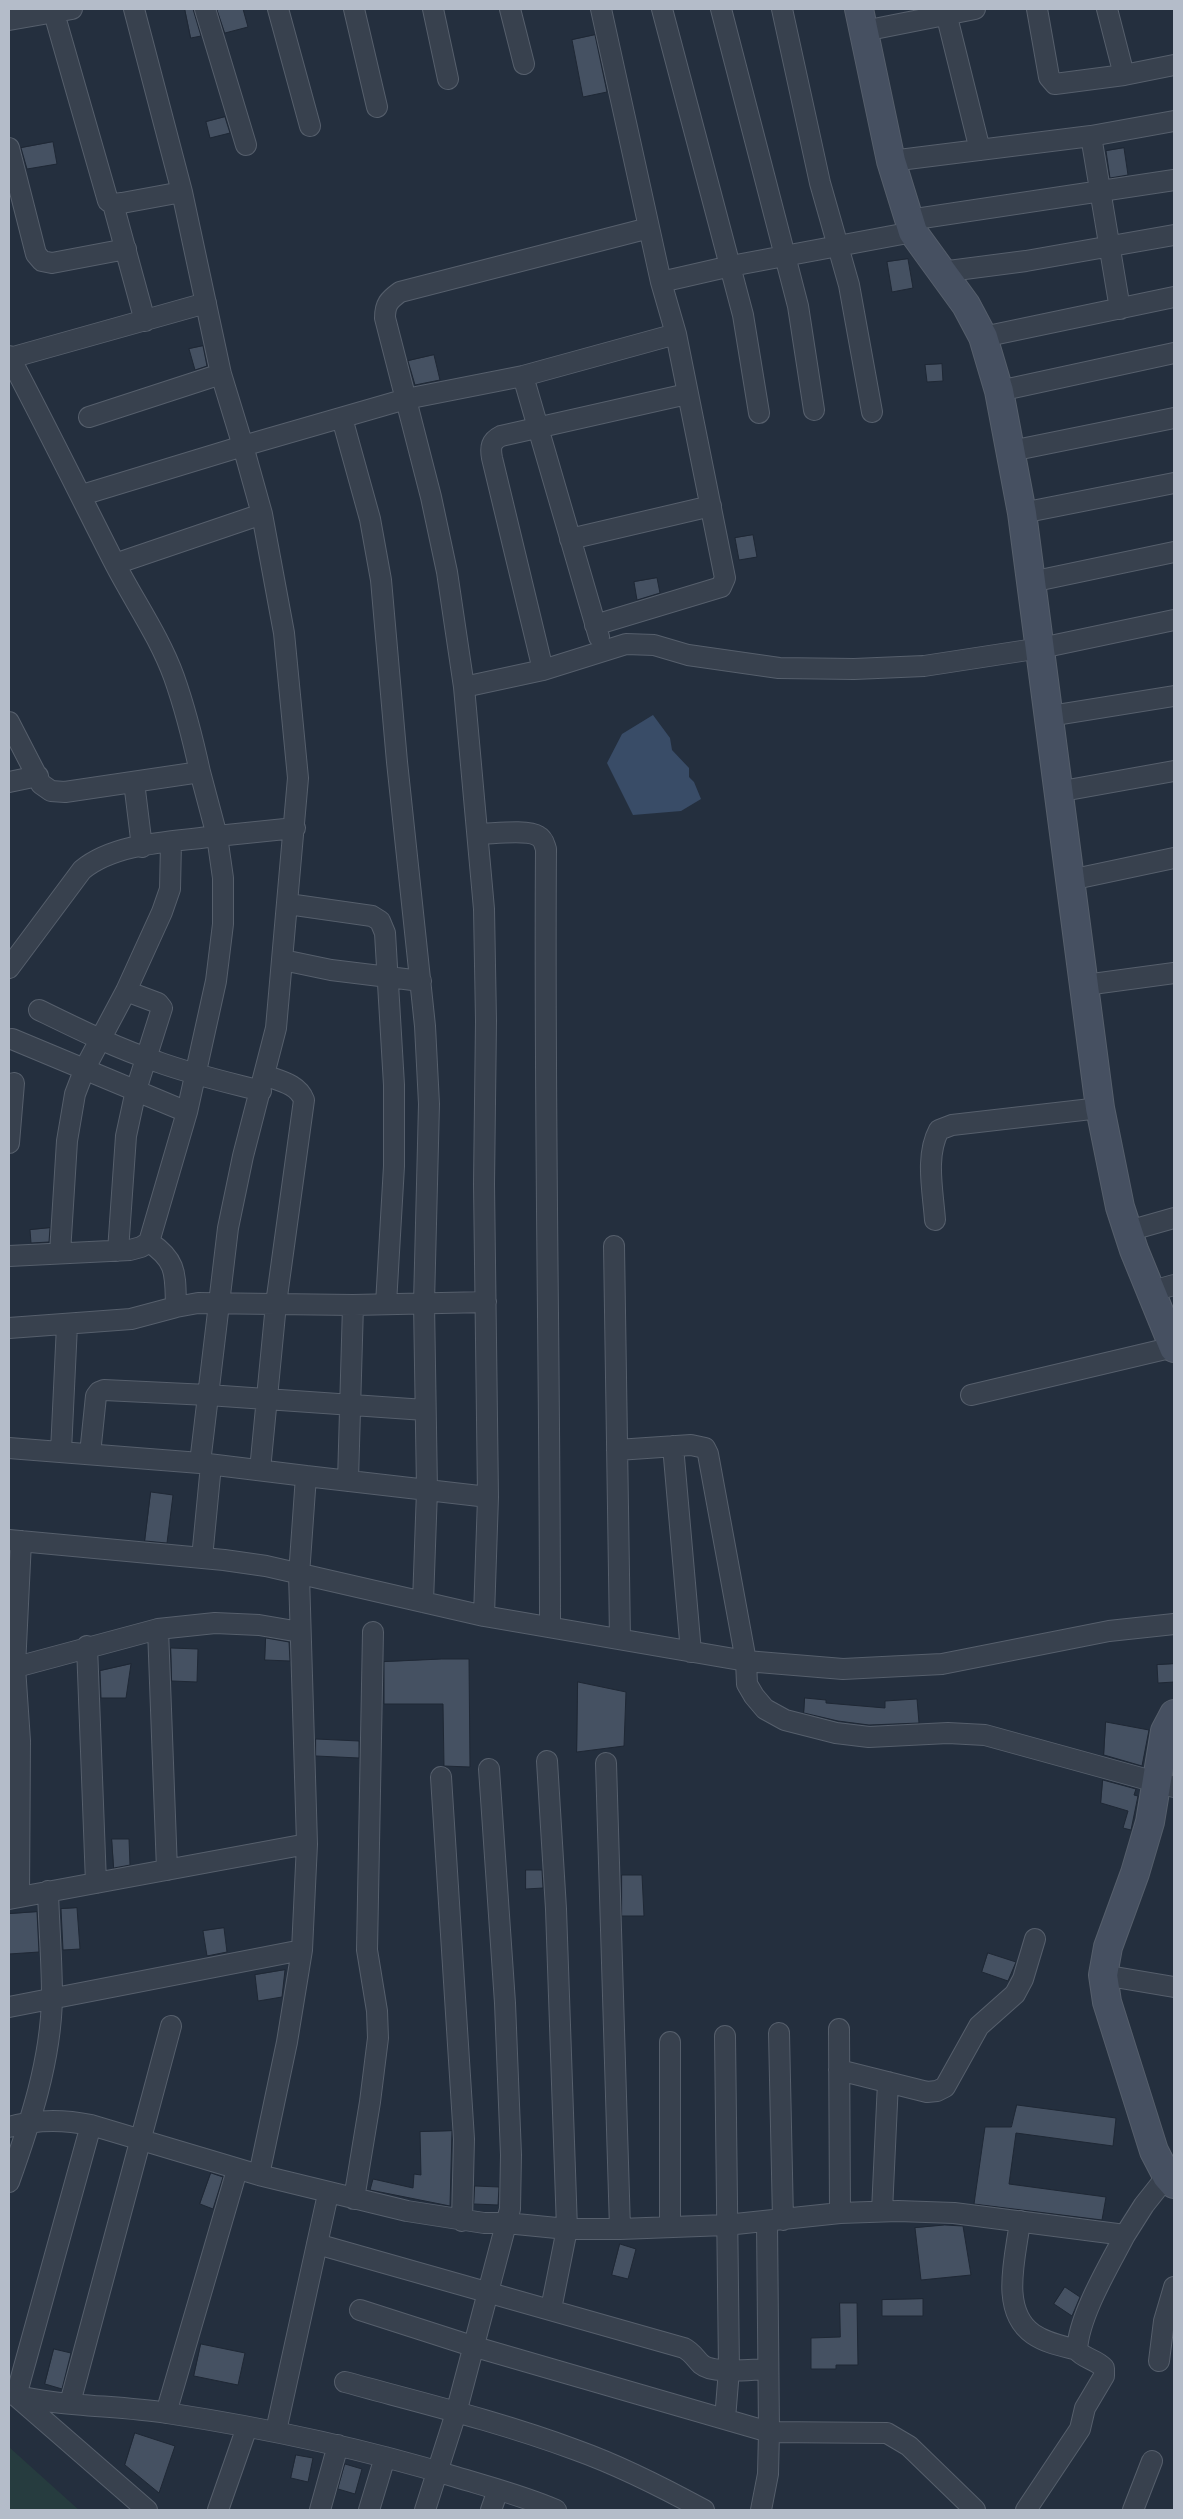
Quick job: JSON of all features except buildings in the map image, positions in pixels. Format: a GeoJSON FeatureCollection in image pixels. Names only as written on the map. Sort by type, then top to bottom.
{"type":"FeatureCollection","features":[{"type":"Feature","properties":{"kind":"street"},"geometry":{"type":"LineString","coordinates":[[134,9],[182,192],[221,374],[244,446],[262,514],[284,632],[298,778],[276,1028],[263,1083],[242,1156],[228,1228],[218,1303],[208,1395],[202,1558]]}},
{"type":"Feature","properties":{"kind":"street"},"geometry":{"type":"LineString","coordinates":[[205,9],[246,144]]}},
{"type":"Feature","properties":{"kind":"street"},"geometry":{"type":"LineString","coordinates":[[278,9],[310,126]]}},
{"type":"Feature","properties":{"kind":"street"},"geometry":{"type":"LineString","coordinates":[[354,9],[377,107]]}},
{"type":"Feature","properties":{"kind":"street"},"geometry":{"type":"LineString","coordinates":[[433,9],[448,79]]}},
{"type":"Feature","properties":{"kind":"street"},"geometry":{"type":"LineString","coordinates":[[510,9],[524,64]]}},
{"type":"Feature","properties":{"kind":"street"},"geometry":{"type":"LineString","coordinates":[[595,625],[720,587],[725,578],[676,334],[661,282],[600,9]]}},
{"type":"Feature","properties":{"kind":"street"},"geometry":{"type":"LineString","coordinates":[[662,9],[743,315],[760,413]]}},
{"type":"Feature","properties":{"kind":"street"},"geometry":{"type":"LineString","coordinates":[[721,9],[786,256],[806,350],[814,410]]}},
{"type":"Feature","properties":{"kind":"street"},"geometry":{"type":"LineString","coordinates":[[782,9],[807,127],[857,322],[872,412]]}},
{"type":"Feature","properties":{"kind":"street"},"geometry":{"type":"LineString","coordinates":[[971,1395],[1174,1347],[1163,1288],[1128,1231],[1120,1207],[1100,1108],[1057,792],[1050,716],[1022,513],[999,391],[984,337],[966,306],[911,226],[891,161],[862,20],[975,9]]}},
{"type":"Feature","properties":{"kind":"street"},"geometry":{"type":"LineString","coordinates":[[1037,9],[1050,81],[1061,84],[1124,75],[1174,65]]}},
{"type":"Feature","properties":{"kind":"street"},"geometry":{"type":"LineString","coordinates":[[1107,9],[1124,75]]}},
{"type":"Feature","properties":{"kind":"street"},"geometry":{"type":"LineString","coordinates":[[9,20],[63,11],[104,193],[108,201],[113,204],[182,192]]}},
{"type":"Feature","properties":{"kind":"street"},"geometry":{"type":"LineString","coordinates":[[945,12],[980,150]]}},
{"type":"Feature","properties":{"kind":"street"},"geometry":{"type":"LineString","coordinates":[[891,161],[1091,136],[1174,121]]}},
{"type":"Feature","properties":{"kind":"street"},"geometry":{"type":"LineString","coordinates":[[1091,136],[1108,247],[1120,309]]}},
{"type":"Feature","properties":{"kind":"street"},"geometry":{"type":"LineString","coordinates":[[9,148],[36,254],[42,261],[52,263],[126,249]]}},
{"type":"Feature","properties":{"kind":"street"},"geometry":{"type":"LineString","coordinates":[[661,282],[731,266],[838,246],[911,226],[1174,180]]}},
{"type":"Feature","properties":{"kind":"street"},"geometry":{"type":"LineString","coordinates":[[113,204],[145,320]]}},
{"type":"Feature","properties":{"kind":"street"},"geometry":{"type":"LineString","coordinates":[[484,1616],[488,1497],[484,1184],[486,1021],[484,909],[464,687],[447,572],[431,496],[385,318],[385,308],[389,300],[400,292],[649,228]]}},
{"type":"Feature","properties":{"kind":"street"},"geometry":{"type":"LineString","coordinates":[[941,272],[1108,247],[1174,235]]}},
{"type":"Feature","properties":{"kind":"street"},"geometry":{"type":"LineString","coordinates":[[984,337],[1174,297]]}},
{"type":"Feature","properties":{"kind":"street"},"geometry":{"type":"LineString","coordinates":[[9,1256],[118,1251],[141,1247],[149,1242],[187,1112],[216,981],[223,924],[223,878],[217,836],[190,728],[173,676],[151,627],[115,564],[82,496],[16,386],[9,357],[206,303]]}},
{"type":"Feature","properties":{"kind":"street"},"geometry":{"type":"LineString","coordinates":[[82,496],[406,399],[523,376],[676,334]]}},
{"type":"Feature","properties":{"kind":"street"},"geometry":{"type":"LineString","coordinates":[[999,391],[1174,353]]}},
{"type":"Feature","properties":{"kind":"street"},"geometry":{"type":"LineString","coordinates":[[89,417],[221,374]]}},
{"type":"Feature","properties":{"kind":"street"},"geometry":{"type":"LineString","coordinates":[[523,376],[602,651]]}},
{"type":"Feature","properties":{"kind":"street"},"geometry":{"type":"LineString","coordinates":[[543,670],[490,449],[494,440],[501,436],[687,394]]}},
{"type":"Feature","properties":{"kind":"street"},"geometry":{"type":"LineString","coordinates":[[342,418],[370,519],[381,580],[397,762],[421,981],[429,1104],[424,1303],[427,1490],[423,1602]]}},
{"type":"Feature","properties":{"kind":"street"},"geometry":{"type":"LineString","coordinates":[[1011,451],[1174,418]]}},
{"type":"Feature","properties":{"kind":"street"},"geometry":{"type":"LineString","coordinates":[[1022,513],[1174,482]]}},
{"type":"Feature","properties":{"kind":"street"},"geometry":{"type":"LineString","coordinates":[[570,539],[711,506]]}},
{"type":"Feature","properties":{"kind":"street"},"geometry":{"type":"LineString","coordinates":[[115,564],[262,514]]}},
{"type":"Feature","properties":{"kind":"street"},"geometry":{"type":"LineString","coordinates":[[1031,582],[1174,552]]}},
{"type":"Feature","properties":{"kind":"street"},"geometry":{"type":"LineString","coordinates":[[464,687],[543,670],[626,644],[654,645],[688,655],[732,663],[779,668],[854,669],[924,666],[1041,648],[1174,620]]}},
{"type":"Feature","properties":{"kind":"street"},"geometry":{"type":"LineString","coordinates":[[1050,716],[1174,696]]}},
{"type":"Feature","properties":{"kind":"street"},"geometry":{"type":"LineString","coordinates":[[9,722],[41,784],[51,791],[65,792],[200,772]]}},
{"type":"Feature","properties":{"kind":"street"},"geometry":{"type":"LineString","coordinates":[[1057,792],[1174,771]]}},
{"type":"Feature","properties":{"kind":"street"},"geometry":{"type":"LineString","coordinates":[[9,782],[38,776]]}},
{"type":"Feature","properties":{"kind":"street"},"geometry":{"type":"LineString","coordinates":[[134,782],[142,847]]}},
{"type":"Feature","properties":{"kind":"street"},"geometry":{"type":"LineString","coordinates":[[9,968],[82,870],[96,859],[117,851],[172,842],[295,828]]}},
{"type":"Feature","properties":{"kind":"street"},"geometry":{"type":"LineString","coordinates":[[478,834],[530,833],[539,836],[544,841],[546,849],[544,1053],[550,1352],[550,1628]]}},
{"type":"Feature","properties":{"kind":"street"},"geometry":{"type":"LineString","coordinates":[[60,1253],[69,1118],[85,1068],[126,991],[162,912],[170,890],[172,842]]}},
{"type":"Feature","properties":{"kind":"street"},"geometry":{"type":"LineString","coordinates":[[1070,880],[1174,858]]}},
{"type":"Feature","properties":{"kind":"street"},"geometry":{"type":"LineString","coordinates":[[288,904],[372,916],[380,921],[385,933],[394,1085],[394,1166],[386,1304]]}},
{"type":"Feature","properties":{"kind":"street"},"geometry":{"type":"LineString","coordinates":[[283,960],[331,970],[421,981]]}},
{"type":"Feature","properties":{"kind":"street"},"geometry":{"type":"LineString","coordinates":[[1084,985],[1174,973]]}},
{"type":"Feature","properties":{"kind":"street"},"geometry":{"type":"LineString","coordinates":[[118,1251],[126,1136],[136,1090],[162,1008],[158,1003],[126,991]]}},
{"type":"Feature","properties":{"kind":"street"},"geometry":{"type":"LineString","coordinates":[[39,1010],[100,1040],[146,1058],[196,1074],[296,1087],[301,1091],[304,1100],[276,1304],[260,1470]]}},
{"type":"Feature","properties":{"kind":"street"},"geometry":{"type":"LineString","coordinates":[[12,1039],[187,1112]]}},
{"type":"Feature","properties":{"kind":"street"},"geometry":{"type":"LineString","coordinates":[[9,1143],[14,1083]]}},
{"type":"Feature","properties":{"kind":"street"},"geometry":{"type":"LineString","coordinates":[[935,1220],[931,1153],[933,1140],[939,1130],[952,1125],[1100,1108]]}},
{"type":"Feature","properties":{"kind":"street"},"geometry":{"type":"LineString","coordinates":[[1128,1231],[1174,1218]]}},
{"type":"Feature","properties":{"kind":"street"},"geometry":{"type":"LineString","coordinates":[[149,1242],[163,1251],[170,1260],[174,1270],[176,1307]]}},
{"type":"Feature","properties":{"kind":"street"},"geometry":{"type":"LineString","coordinates":[[614,1246],[620,1639]]}},
{"type":"Feature","properties":{"kind":"street"},"geometry":{"type":"LineString","coordinates":[[9,1328],[131,1319],[176,1307],[218,1303],[353,1305],[486,1302]]}},
{"type":"Feature","properties":{"kind":"street"},"geometry":{"type":"LineString","coordinates":[[348,1481],[353,1305]]}},
{"type":"Feature","properties":{"kind":"street"},"geometry":{"type":"LineString","coordinates":[[61,1451],[67,1325]]}},
{"type":"Feature","properties":{"kind":"street"},"geometry":{"type":"LineString","coordinates":[[90,1454],[96,1396],[104,1390],[426,1410]]}},
{"type":"Feature","properties":{"kind":"street"},"geometry":{"type":"LineString","coordinates":[[617,1450],[698,1445],[705,1448],[708,1454],[746,1672],[765,1709],[785,1720],[836,1733],[869,1737],[948,1733],[985,1735],[1166,1784]]}},
{"type":"Feature","properties":{"kind":"street"},"geometry":{"type":"LineString","coordinates":[[673,1446],[691,1652]]}},
{"type":"Feature","properties":{"kind":"street"},"geometry":{"type":"LineString","coordinates":[[9,1448],[205,1464],[488,1497]]}},
{"type":"Feature","properties":{"kind":"street"},"geometry":{"type":"LineString","coordinates":[[259,2175],[287,2042],[302,1950],[307,1844],[306,1746],[299,1575],[306,1476]]}},
{"type":"Feature","properties":{"kind":"street"},"geometry":{"type":"LineString","coordinates":[[307,1844],[14,1897],[12,1668],[15,1541],[202,1558],[266,1566],[484,1616],[691,1652],[746,1672],[942,1664],[1109,1631],[1174,1624]]}},
{"type":"Feature","properties":{"kind":"street"},"geometry":{"type":"LineString","coordinates":[[12,1668],[87,1646],[158,1629],[215,1623],[300,1626]]}},
{"type":"Feature","properties":{"kind":"street"},"geometry":{"type":"LineString","coordinates":[[158,1629],[167,1870]]}},
{"type":"Feature","properties":{"kind":"street"},"geometry":{"type":"LineString","coordinates":[[354,2199],[370,2102],[378,2038],[377,2011],[367,1950],[373,1632]]}},
{"type":"Feature","properties":{"kind":"street"},"geometry":{"type":"LineString","coordinates":[[87,1646],[96,1883]]}},
{"type":"Feature","properties":{"kind":"street"},"geometry":{"type":"LineString","coordinates":[[1077,2350],[1077,2340],[1095,2294],[1125,2235],[1144,2205],[1171,2180],[1154,2150],[1107,2002],[1103,1975],[1108,1947],[1136,1872],[1150,1822],[1166,1784],[1165,1730],[1174,1714]]}},
{"type":"Feature","properties":{"kind":"street"},"geometry":{"type":"LineString","coordinates":[[547,1761],[556,1909],[567,2229],[551,2309]]}},
{"type":"Feature","properties":{"kind":"street"},"geometry":{"type":"LineString","coordinates":[[606,1763],[620,2229]]}},
{"type":"Feature","properties":{"kind":"street"},"geometry":{"type":"LineString","coordinates":[[425,2510],[456,2413],[472,2346],[506,2223],[511,2189],[504,1984],[489,1769]]}},
{"type":"Feature","properties":{"kind":"street"},"geometry":{"type":"LineString","coordinates":[[441,1778],[464,2139],[462,2221]]}},
{"type":"Feature","properties":{"kind":"street"},"geometry":{"type":"LineString","coordinates":[[9,2182],[31,2121],[47,2042],[52,1998],[48,1891]]}},
{"type":"Feature","properties":{"kind":"street"},"geometry":{"type":"LineString","coordinates":[[840,2070],[927,2092],[938,2091],[944,2087],[979,2026],[1015,1994],[1023,1979],[1035,1940]]}},
{"type":"Feature","properties":{"kind":"street"},"geometry":{"type":"LineString","coordinates":[[9,2007],[302,1950]]}},
{"type":"Feature","properties":{"kind":"street"},"geometry":{"type":"LineString","coordinates":[[1103,1975],[1174,1987]]}},
{"type":"Feature","properties":{"kind":"street"},"geometry":{"type":"LineString","coordinates":[[70,2403],[171,2026]]}},
{"type":"Feature","properties":{"kind":"street"},"geometry":{"type":"LineString","coordinates":[[839,2029],[840,2213]]}},
{"type":"Feature","properties":{"kind":"street"},"geometry":{"type":"LineString","coordinates":[[761,2510],[768,2474],[768,2369],[775,2221],[779,2033]]}},
{"type":"Feature","properties":{"kind":"street"},"geometry":{"type":"LineString","coordinates":[[725,2036],[729,2370],[725,2419]]}},
{"type":"Feature","properties":{"kind":"street"},"geometry":{"type":"LineString","coordinates":[[670,2042],[670,2227]]}},
{"type":"Feature","properties":{"kind":"street"},"geometry":{"type":"LineString","coordinates":[[882,2211],[888,2082]]}},
{"type":"Feature","properties":{"kind":"street"},"geometry":{"type":"LineString","coordinates":[[9,2127],[31,2121],[63,2120],[90,2125],[237,2170],[328,2194],[462,2221],[567,2229],[620,2229],[726,2225],[840,2213],[882,2211],[954,2213],[1125,2235]]}},
{"type":"Feature","properties":{"kind":"street"},"geometry":{"type":"LineString","coordinates":[[13,2395],[90,2125]]}},
{"type":"Feature","properties":{"kind":"street"},"geometry":{"type":"LineString","coordinates":[[166,2413],[237,2170]]}},
{"type":"Feature","properties":{"kind":"street"},"geometry":{"type":"LineString","coordinates":[[276,2431],[328,2194]]}},
{"type":"Feature","properties":{"kind":"street"},"geometry":{"type":"LineString","coordinates":[[1020,2221],[1013,2286],[1013,2302],[1018,2318],[1033,2334],[1054,2344],[1077,2350],[1081,2355],[1098,2362],[1104,2368],[1104,2376],[1085,2408],[1080,2429],[1026,2510]]}},
{"type":"Feature","properties":{"kind":"street"},"geometry":{"type":"LineString","coordinates":[[317,2244],[684,2348],[694,2354],[701,2364],[710,2369],[768,2369]]}},
{"type":"Feature","properties":{"kind":"street"},"geometry":{"type":"LineString","coordinates":[[1159,2361],[1164,2321],[1174,2287]]}},
{"type":"Feature","properties":{"kind":"street"},"geometry":{"type":"LineString","coordinates":[[360,2310],[472,2346],[769,2432],[887,2433],[909,2446],[975,2510]]}},
{"type":"Feature","properties":{"kind":"street"},"geometry":{"type":"LineString","coordinates":[[346,2382],[576,2450],[630,2471],[704,2510]]}},
{"type":"Feature","properties":{"kind":"street"},"geometry":{"type":"LineString","coordinates":[[13,2395],[166,2413],[247,2428],[276,2431],[436,2471],[556,2510]]}},
{"type":"Feature","properties":{"kind":"street"},"geometry":{"type":"LineString","coordinates":[[13,2395],[147,2510]]}},
{"type":"Feature","properties":{"kind":"street"},"geometry":{"type":"LineString","coordinates":[[218,2510],[247,2428]]}},
{"type":"Feature","properties":{"kind":"street"},"geometry":{"type":"LineString","coordinates":[[320,2510],[338,2445]]}},
{"type":"Feature","properties":{"kind":"street"},"geometry":{"type":"LineString","coordinates":[[369,2510],[385,2457]]}},
{"type":"Feature","properties":{"kind":"street"},"geometry":{"type":"LineString","coordinates":[[1133,2510],[1152,2461]]}},
{"type":"Feature","properties":{"kind":"street"},"geometry":{"type":"LineString","coordinates":[[491,2510],[498,2490]]}},
{"type":"Feature","properties":{"kind":"green space"},"geometry":{"type":"Polygon","coordinates":[[[9,2447],[79,2510],[9,2510],[9,2447]]]}},
{"type":"Feature","properties":{"kind":"water"},"geometry":{"type":"Polygon","coordinates":[[[653,715],[670,738],[672,750],[689,768],[689,777],[694,782],[701,799],[681,811],[633,815],[607,763],[622,734],[653,715]]]}}]}
